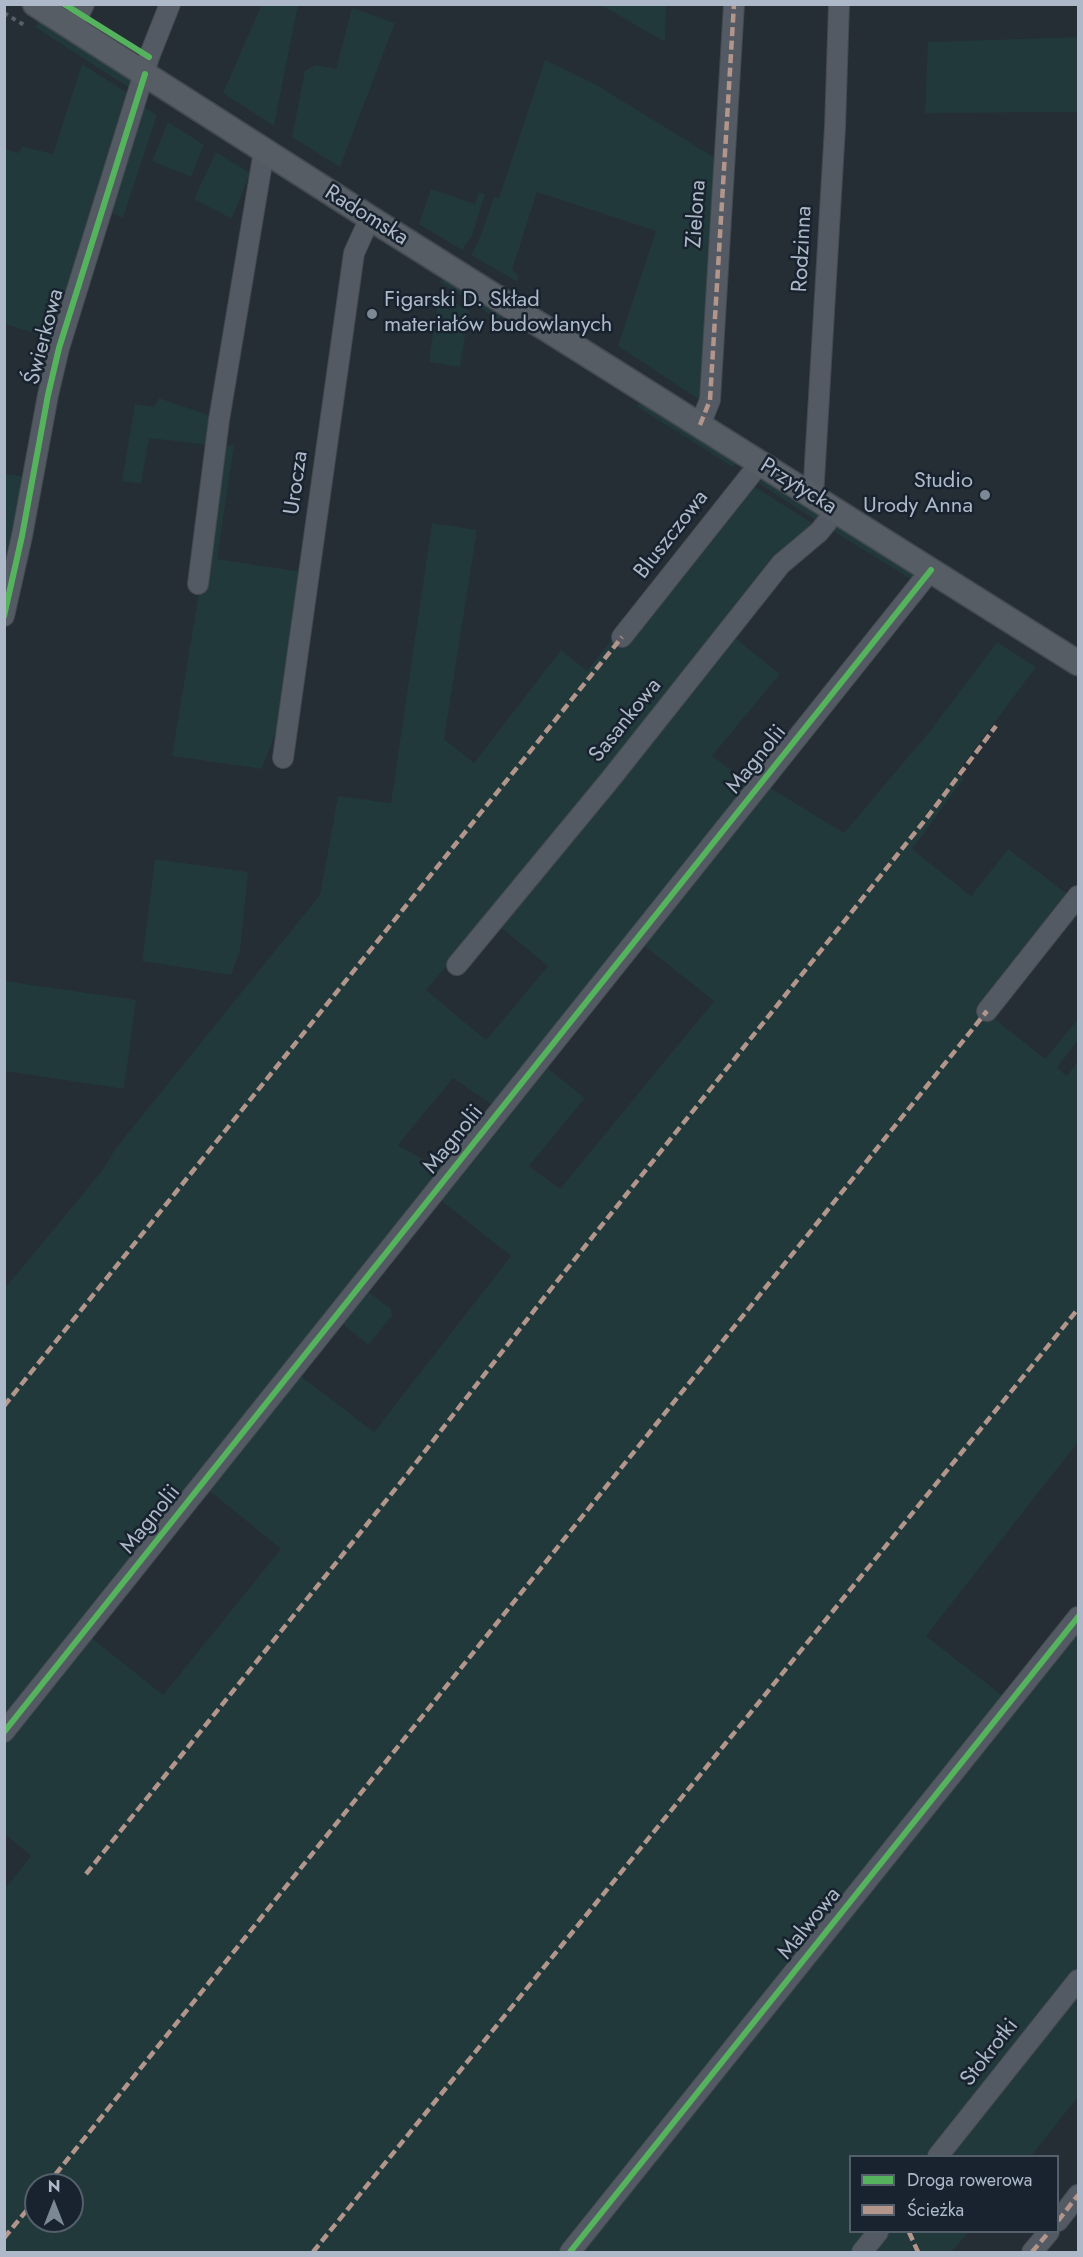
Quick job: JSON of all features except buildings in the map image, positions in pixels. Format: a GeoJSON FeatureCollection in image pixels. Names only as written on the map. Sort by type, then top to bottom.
{"type":"FeatureCollection","features":[{"type":"Feature","properties":{"kind":"main road","name":"Radomska"},"geometry":{"type":"LineString","coordinates":[[35,4],[370,219],[700,425]]}},
{"type":"Feature","properties":{"kind":"main road","name":"Przytycka"},"geometry":{"type":"LineString","coordinates":[[700,425],[1078,662]]}},
{"type":"Feature","properties":{"kind":"street"},"geometry":{"type":"LineString","coordinates":[[72,28],[84,4]]}},
{"type":"Feature","properties":{"kind":"street","name":"Świerkowa"},"geometry":{"type":"LineString","coordinates":[[4,616],[59,348],[149,57],[170,4]]}},
{"type":"Feature","properties":{"kind":"street","name":"Zielona"},"geometry":{"type":"LineString","coordinates":[[700,425],[710,400],[734,4]]}},
{"type":"Feature","properties":{"kind":"street","name":"Rodzinna"},"geometry":{"type":"LineString","coordinates":[[813,496],[835,127],[839,4]]}},
{"type":"Feature","properties":{"kind":"street"},"geometry":{"type":"LineString","coordinates":[[198,584],[219,420],[264,151]]}},
{"type":"Feature","properties":{"kind":"street","name":"Urocza"},"geometry":{"type":"LineString","coordinates":[[283,758],[354,253],[370,219]]}},
{"type":"Feature","properties":{"kind":"street","name":"Bluszczowa"},"geometry":{"type":"LineString","coordinates":[[622,637],[760,464]]}},
{"type":"Feature","properties":{"kind":"street","name":"Sasankowa"},"geometry":{"type":"LineString","coordinates":[[457,965],[609,781],[782,564],[819,532],[836,511]]}},
{"type":"Feature","properties":{"kind":"street","name":"Magnolii"},"geometry":{"type":"LineString","coordinates":[[4,1732],[931,570]]}},
{"type":"Feature","properties":{"kind":"street"},"geometry":{"type":"LineString","coordinates":[[987,1011],[1078,896]]}},
{"type":"Feature","properties":{"kind":"street","name":"Malwowa"},"geometry":{"type":"LineString","coordinates":[[570,2253],[1078,1617]]}},
{"type":"Feature","properties":{"kind":"street","name":"Stokrotki"},"geometry":{"type":"LineString","coordinates":[[940,2155],[1078,1980]]}},
{"type":"Feature","properties":{"kind":"street"},"geometry":{"type":"LineString","coordinates":[[1059,2220],[1078,2195]]}},
{"type":"Feature","properties":{"kind":"street"},"geometry":{"type":"LineString","coordinates":[[862,2253],[877,2233]]}},
{"type":"Feature","properties":{"kind":"street"},"geometry":{"type":"LineString","coordinates":[[1032,2253],[1048,2233]]}},
{"type":"Feature","properties":{"kind":"green space"},"geometry":{"type":"Polygon","coordinates":[[[262,4],[298,5],[274,126],[223,93],[262,4]]]}},
{"type":"Feature","properties":{"kind":"green space"},"geometry":{"type":"Polygon","coordinates":[[[601,5],[666,5],[665,42],[601,5]]]}},
{"type":"Feature","properties":{"kind":"green space"},"geometry":{"type":"Polygon","coordinates":[[[352,8],[395,23],[340,167],[292,137],[305,70],[316,65],[336,69],[352,8]]]}},
{"type":"Feature","properties":{"kind":"green space"},"geometry":{"type":"Polygon","coordinates":[[[40,20],[130,80],[131,89],[35,27],[40,20]]]}},
{"type":"Feature","properties":{"kind":"green space"},"geometry":{"type":"Polygon","coordinates":[[[1078,37],[1078,112],[925,113],[928,42],[1078,37]]]}},
{"type":"Feature","properties":{"kind":"green space"},"geometry":{"type":"Polygon","coordinates":[[[545,60],[595,84],[715,158],[701,401],[618,346],[656,231],[537,192],[512,270],[518,275],[518,282],[471,255],[479,240],[494,197],[499,198],[545,60]]]}},
{"type":"Feature","properties":{"kind":"green space"},"geometry":{"type":"Polygon","coordinates":[[[82,64],[131,95],[53,339],[5,324],[5,149],[19,153],[22,146],[53,154],[82,64]]]}},
{"type":"Feature","properties":{"kind":"green space"},"geometry":{"type":"Polygon","coordinates":[[[144,107],[157,115],[123,218],[106,211],[144,107]]]}},
{"type":"Feature","properties":{"kind":"green space"},"geometry":{"type":"Polygon","coordinates":[[[168,122],[204,145],[191,177],[152,161],[168,122]]]}},
{"type":"Feature","properties":{"kind":"green space"},"geometry":{"type":"Polygon","coordinates":[[[216,152],[250,173],[232,219],[194,199],[216,152]]]}},
{"type":"Feature","properties":{"kind":"green space"},"geometry":{"type":"Polygon","coordinates":[[[431,189],[475,204],[479,192],[485,194],[472,236],[462,250],[419,224],[431,189]]]}},
{"type":"Feature","properties":{"kind":"green space"},"geometry":{"type":"Polygon","coordinates":[[[443,280],[498,314],[501,317],[499,320],[438,281],[443,280]]]}},
{"type":"Feature","properties":{"kind":"green space"},"geometry":{"type":"Polygon","coordinates":[[[439,292],[469,311],[460,367],[429,362],[439,292]]]}},
{"type":"Feature","properties":{"kind":"green space"},"geometry":{"type":"Polygon","coordinates":[[[159,398],[214,417],[209,445],[149,438],[141,484],[122,481],[135,404],[154,407],[159,398]]]}},
{"type":"Feature","properties":{"kind":"green space"},"geometry":{"type":"Polygon","coordinates":[[[642,402],[736,462],[733,467],[636,406],[642,402]]]}},
{"type":"Feature","properties":{"kind":"green space"},"geometry":{"type":"Polygon","coordinates":[[[234,445],[217,559],[302,572],[282,715],[262,769],[172,756],[223,446],[234,445]]]}},
{"type":"Feature","properties":{"kind":"green space"},"geometry":{"type":"Polygon","coordinates":[[[4,474],[22,476],[4,596],[4,474]]]}},
{"type":"Feature","properties":{"kind":"green space"},"geometry":{"type":"Polygon","coordinates":[[[767,480],[820,514],[819,522],[757,482],[767,480]]]}},
{"type":"Feature","properties":{"kind":"green space"},"geometry":{"type":"Polygon","coordinates":[[[752,485],[812,523],[788,554],[735,638],[780,674],[712,756],[750,783],[495,1107],[453,1078],[398,1145],[443,1171],[5,1725],[5,1288],[102,1171],[116,1148],[320,895],[338,796],[391,803],[432,523],[477,530],[444,739],[474,763],[561,650],[587,671],[614,637],[625,647],[752,485]],[[565,829],[426,990],[486,1040],[548,966],[498,925],[565,829]]]}},
{"type":"Feature","properties":{"kind":"green space"},"geometry":{"type":"Polygon","coordinates":[[[841,527],[912,573],[914,581],[830,529],[841,527]]]}},
{"type":"Feature","properties":{"kind":"green space"},"geometry":{"type":"Polygon","coordinates":[[[997,642],[1036,667],[956,774],[964,778],[912,849],[971,896],[1008,849],[1078,902],[991,1016],[1045,1059],[1078,1019],[1078,1040],[1057,1068],[1067,1076],[1078,1061],[1078,1442],[926,1636],[1016,1706],[1078,1629],[1078,2097],[1032,2155],[849,2155],[849,2233],[968,2233],[951,2252],[5,2252],[4,1890],[31,1856],[5,1834],[5,1738],[88,1635],[163,1695],[281,1549],[206,1488],[298,1374],[374,1432],[511,1256],[439,1199],[546,1067],[585,1098],[529,1166],[560,1189],[714,1001],[642,944],[769,787],[844,833],[930,731],[997,642]]]}},
{"type":"Feature","properties":{"kind":"green space"},"geometry":{"type":"Polygon","coordinates":[[[155,859],[248,872],[240,951],[231,975],[142,961],[155,859]]]}},
{"type":"Feature","properties":{"kind":"green space"},"geometry":{"type":"Polygon","coordinates":[[[4,981],[136,1000],[124,1089],[5,1071],[4,981]]]}},
{"type":"Feature","properties":{"kind":"green space"},"geometry":{"type":"Polygon","coordinates":[[[366,1290],[391,1309],[392,1316],[368,1345],[340,1322],[366,1290]]]}},
{"type":"Feature","properties":{"kind":"marked path"},"geometry":{"type":"LineString","coordinates":[[700,425],[710,400],[734,4]]}},
{"type":"Feature","properties":{"kind":"marked path"},"geometry":{"type":"LineString","coordinates":[[4,1406],[622,637]]}},
{"type":"Feature","properties":{"kind":"marked path"},"geometry":{"type":"LineString","coordinates":[[86,1874],[405,1477],[543,1299],[929,815],[996,726]]}},
{"type":"Feature","properties":{"kind":"marked path"},"geometry":{"type":"LineString","coordinates":[[57,2173],[987,1011]]}},
{"type":"Feature","properties":{"kind":"marked path"},"geometry":{"type":"LineString","coordinates":[[313,2252],[1078,1309]]}},
{"type":"Feature","properties":{"kind":"marked path"},"geometry":{"type":"LineString","coordinates":[[1059,2220],[1078,2195]]}},
{"type":"Feature","properties":{"kind":"marked path"},"geometry":{"type":"LineString","coordinates":[[4,2238],[24,2214]]}},
{"type":"Feature","properties":{"kind":"marked path"},"geometry":{"type":"LineString","coordinates":[[909,2233],[918,2252]]}},
{"type":"Feature","properties":{"kind":"marked path"},"geometry":{"type":"LineString","coordinates":[[1032,2252],[1048,2233]]}},
{"type":"Feature","properties":{"kind":"cycle path"},"geometry":{"type":"LineString","coordinates":[[64,4],[149,57]]}},
{"type":"Feature","properties":{"kind":"cycle path"},"geometry":{"type":"LineString","coordinates":[[4,616],[59,348],[145,74]]}},
{"type":"Feature","properties":{"kind":"cycle path"},"geometry":{"type":"LineString","coordinates":[[4,1732],[931,570]]}},
{"type":"Feature","properties":{"kind":"cycle path"},"geometry":{"type":"LineString","coordinates":[[570,2252],[1078,1617]]}},
{"type":"Feature","properties":{"kind":"place","name":"Figarski D. Skład materiałów budowlanych"},"geometry":{"type":"Point","coordinates":[372,314]}},
{"type":"Feature","properties":{"kind":"place","name":"Studio Urody Anna"},"geometry":{"type":"Point","coordinates":[985,495]}}]}
